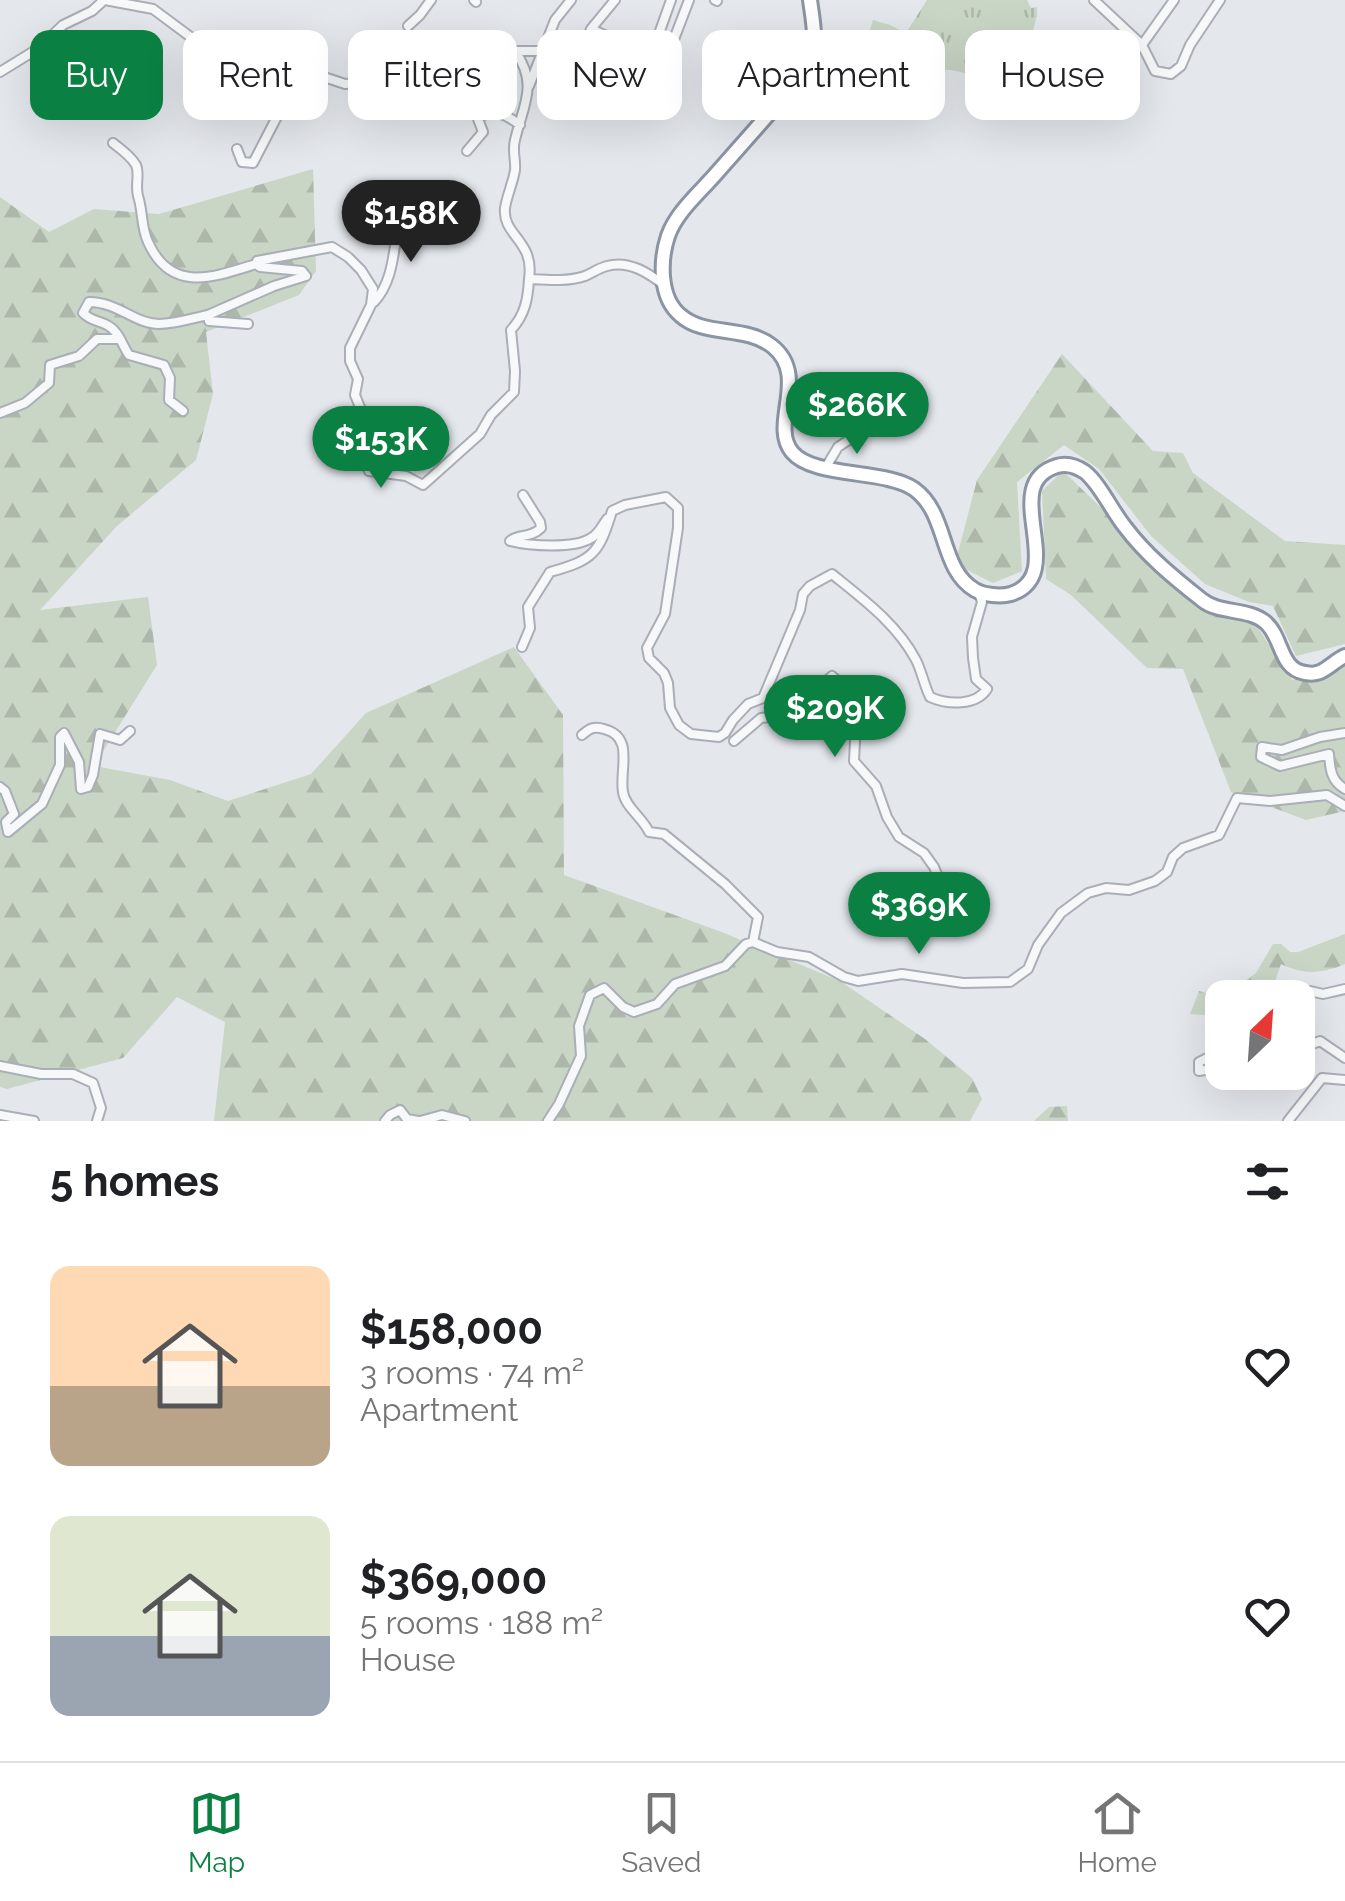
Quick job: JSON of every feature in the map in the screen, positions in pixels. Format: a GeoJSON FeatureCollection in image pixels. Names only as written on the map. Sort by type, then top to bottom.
{"type":"FeatureCollection","features":[{"type":"Feature","properties":{"kind":"highway"},"geometry":{"type":"LineString","coordinates":[[810,0],[815,47],[804,74],[674,224],[668,237],[663,259],[670,304],[695,324],[751,335],[776,350],[789,374],[788,446],[798,458],[902,483],[920,493],[932,508],[954,570],[979,593],[1004,596],[1025,587],[1037,552],[1030,501],[1036,482],[1050,468],[1071,465],[1094,482],[1140,546],[1207,604],[1256,616],[1268,624],[1288,666],[1298,672],[1316,674],[1345,656]]}},
{"type":"Feature","properties":{"kind":"street"},"geometry":{"type":"LineString","coordinates":[[0,72],[104,0],[153,9],[183,31]]}},
{"type":"Feature","properties":{"kind":"street"},"geometry":{"type":"LineString","coordinates":[[408,26],[432,0]]}},
{"type":"Feature","properties":{"kind":"street"},"geometry":{"type":"LineString","coordinates":[[551,30],[571,0]]}},
{"type":"Feature","properties":{"kind":"street"},"geometry":{"type":"LineString","coordinates":[[591,29],[615,0]]}},
{"type":"Feature","properties":{"kind":"street"},"geometry":{"type":"LineString","coordinates":[[660,30],[671,0]]}},
{"type":"Feature","properties":{"kind":"street"},"geometry":{"type":"LineString","coordinates":[[678,30],[689,0]]}},
{"type":"Feature","properties":{"kind":"street"},"geometry":{"type":"LineString","coordinates":[[1094,0],[1142,45],[1155,72],[1171,74],[1181,66],[1190,44],[1220,0]]}},
{"type":"Feature","properties":{"kind":"street"},"geometry":{"type":"LineString","coordinates":[[1142,45],[1174,0]]}},
{"type":"Feature","properties":{"kind":"street"},"geometry":{"type":"LineString","coordinates":[[517,55],[529,86]]}},
{"type":"Feature","properties":{"kind":"street"},"geometry":{"type":"LineString","coordinates":[[113,143],[138,169],[136,184],[147,240],[158,260],[185,278],[199,279],[268,258],[332,246],[348,257],[370,282],[374,297],[350,348],[350,361],[358,379],[355,396],[364,417],[364,458],[368,471],[406,476],[422,485],[480,434],[491,415],[514,392],[512,330],[527,302],[530,259],[504,213],[514,172],[513,146],[537,67]]}},
{"type":"Feature","properties":{"kind":"street"},"geometry":{"type":"LineString","coordinates":[[467,151],[482,132],[478,119],[481,115],[499,113],[520,125]]}},
{"type":"Feature","properties":{"kind":"street"},"geometry":{"type":"LineString","coordinates":[[237,149],[242,162],[253,163],[275,120]]}},
{"type":"Feature","properties":{"kind":"street"},"geometry":{"type":"LineString","coordinates":[[371,305],[382,294],[391,269],[401,213],[420,196]]}},
{"type":"Feature","properties":{"kind":"street"},"geometry":{"type":"LineString","coordinates":[[183,411],[170,400],[170,378],[164,365],[129,356],[118,333],[83,313],[89,302],[102,302],[159,324],[208,315],[306,276],[302,271],[256,264]]}},
{"type":"Feature","properties":{"kind":"street"},"geometry":{"type":"LineString","coordinates":[[529,278],[552,281],[582,277],[620,264],[645,270],[665,286]]}},
{"type":"Feature","properties":{"kind":"street"},"geometry":{"type":"LineString","coordinates":[[208,315],[209,321],[216,324],[248,324]]}},
{"type":"Feature","properties":{"kind":"street"},"geometry":{"type":"LineString","coordinates":[[0,413],[26,402],[50,383],[50,365],[79,356],[97,339],[120,339]]}},
{"type":"Feature","properties":{"kind":"street"},"geometry":{"type":"LineString","coordinates":[[826,467],[838,447],[866,428]]}},
{"type":"Feature","properties":{"kind":"street"},"geometry":{"type":"LineString","coordinates":[[523,495],[541,528],[535,534],[510,540],[521,544],[578,543],[594,538],[612,512],[625,505],[666,497],[678,508],[665,614],[648,648],[649,658],[668,683],[670,708],[679,725],[691,734],[725,734],[748,704],[763,698],[804,594],[810,586],[832,574],[900,634],[916,660],[930,697],[950,702],[980,698],[987,689],[976,679],[972,637],[981,608],[979,593]]}},
{"type":"Feature","properties":{"kind":"street"},"geometry":{"type":"LineString","coordinates":[[522,647],[530,628],[528,607],[539,587],[550,572],[590,557],[598,548],[612,512]]}},
{"type":"Feature","properties":{"kind":"street"},"geometry":{"type":"LineString","coordinates":[[734,741],[761,718],[785,715],[832,676],[857,702],[854,761],[876,786],[899,837],[924,853],[942,886]]}},
{"type":"Feature","properties":{"kind":"street"},"geometry":{"type":"LineString","coordinates":[[582,735],[598,727],[615,732],[622,742],[623,792],[628,805],[649,832],[664,834],[758,917],[753,942]]}},
{"type":"Feature","properties":{"kind":"street"},"geometry":{"type":"LineString","coordinates":[[0,787],[14,814],[6,822],[8,832],[42,804],[60,765],[60,737],[64,733],[79,762],[81,790],[88,787],[93,776],[100,734],[120,740],[130,731]]}},
{"type":"Feature","properties":{"kind":"street"},"geometry":{"type":"LineString","coordinates":[[1345,733],[1282,750],[1262,747],[1261,757],[1280,766],[1329,754],[1331,774],[1345,789]]}},
{"type":"Feature","properties":{"kind":"street"},"geometry":{"type":"LineString","coordinates":[[548,1121],[581,1056],[579,1026],[590,995],[604,988],[622,1007],[634,1012],[657,1004],[676,984],[725,966],[746,944],[753,942],[777,952],[809,957],[858,981],[902,974],[963,983],[1010,982],[1028,969],[1038,946],[1061,913],[1088,893],[1106,888],[1129,890],[1154,881],[1167,872],[1173,857],[1183,848],[1219,834],[1237,798],[1270,801],[1327,795],[1345,806]]}},
{"type":"Feature","properties":{"kind":"street"},"geometry":{"type":"LineString","coordinates":[[1315,992],[1345,988]]}},
{"type":"Feature","properties":{"kind":"street"},"geometry":{"type":"LineString","coordinates":[[1315,1043],[1320,1041],[1345,1058]]}},
{"type":"Feature","properties":{"kind":"street"},"geometry":{"type":"LineString","coordinates":[[0,1066],[42,1074],[73,1074],[93,1082],[101,1108],[98,1121]]}},
{"type":"Feature","properties":{"kind":"street"},"geometry":{"type":"LineString","coordinates":[[1288,1121],[1322,1078],[1345,1080]]}},
{"type":"Feature","properties":{"kind":"street"},"geometry":{"type":"LineString","coordinates":[[385,1121],[400,1110],[407,1119],[419,1121],[442,1115],[466,1121]]}},
{"type":"Feature","properties":{"kind":"street"},"geometry":{"type":"LineString","coordinates":[[0,1115],[34,1121]]}},
{"type":"Feature","properties":{"kind":"green space"},"geometry":{"type":"Polygon","coordinates":[[[927,0],[1027,0],[1031,8],[1037,7],[1033,30],[965,30],[965,74],[945,71],[945,30],[908,30],[927,0]]]}},
{"type":"Feature","properties":{"kind":"green space"},"geometry":{"type":"Polygon","coordinates":[[[873,20],[900,30],[870,30],[873,20]]]}},
{"type":"Feature","properties":{"kind":"green space"},"geometry":{"type":"Polygon","coordinates":[[[313,169],[316,271],[299,295],[206,332],[213,394],[196,460],[117,526],[40,610],[148,597],[157,665],[94,766],[170,780],[228,801],[311,774],[366,713],[514,647],[563,715],[564,875],[719,931],[840,981],[925,1039],[972,1078],[982,1099],[970,1121],[214,1121],[225,1022],[177,997],[123,1058],[7,1089],[0,1087],[0,197],[49,232],[94,209],[159,214],[313,169]]]}},
{"type":"Feature","properties":{"kind":"green space"},"geometry":{"type":"Polygon","coordinates":[[[1062,354],[1153,451],[1183,453],[1193,473],[1285,541],[1345,545],[1345,644],[1296,656],[1273,606],[1249,602],[1205,584],[1151,536],[1099,469],[1064,445],[1017,482],[1022,571],[993,583],[955,564],[977,480],[1062,354]]]}},
{"type":"Feature","properties":{"kind":"green space"},"geometry":{"type":"Polygon","coordinates":[[[1063,471],[1200,603],[1256,625],[1292,680],[1345,662],[1345,811],[1306,820],[1231,792],[1183,669],[1147,668],[1071,595],[1046,579],[1042,491],[1063,471]]]}},
{"type":"Feature","properties":{"kind":"green space"},"geometry":{"type":"Polygon","coordinates":[[[1345,934],[1345,964],[1313,972],[1281,964],[1276,980],[1246,980],[1256,973],[1273,944],[1298,952],[1345,934]]]}},
{"type":"Feature","properties":{"kind":"green space"},"geometry":{"type":"Polygon","coordinates":[[[1199,991],[1205,993],[1205,1015],[1190,1014],[1199,991]]]}},
{"type":"Feature","properties":{"kind":"green space"},"geometry":{"type":"Polygon","coordinates":[[[1067,1106],[1068,1121],[1034,1121],[1049,1107],[1067,1106]]]}}]}
